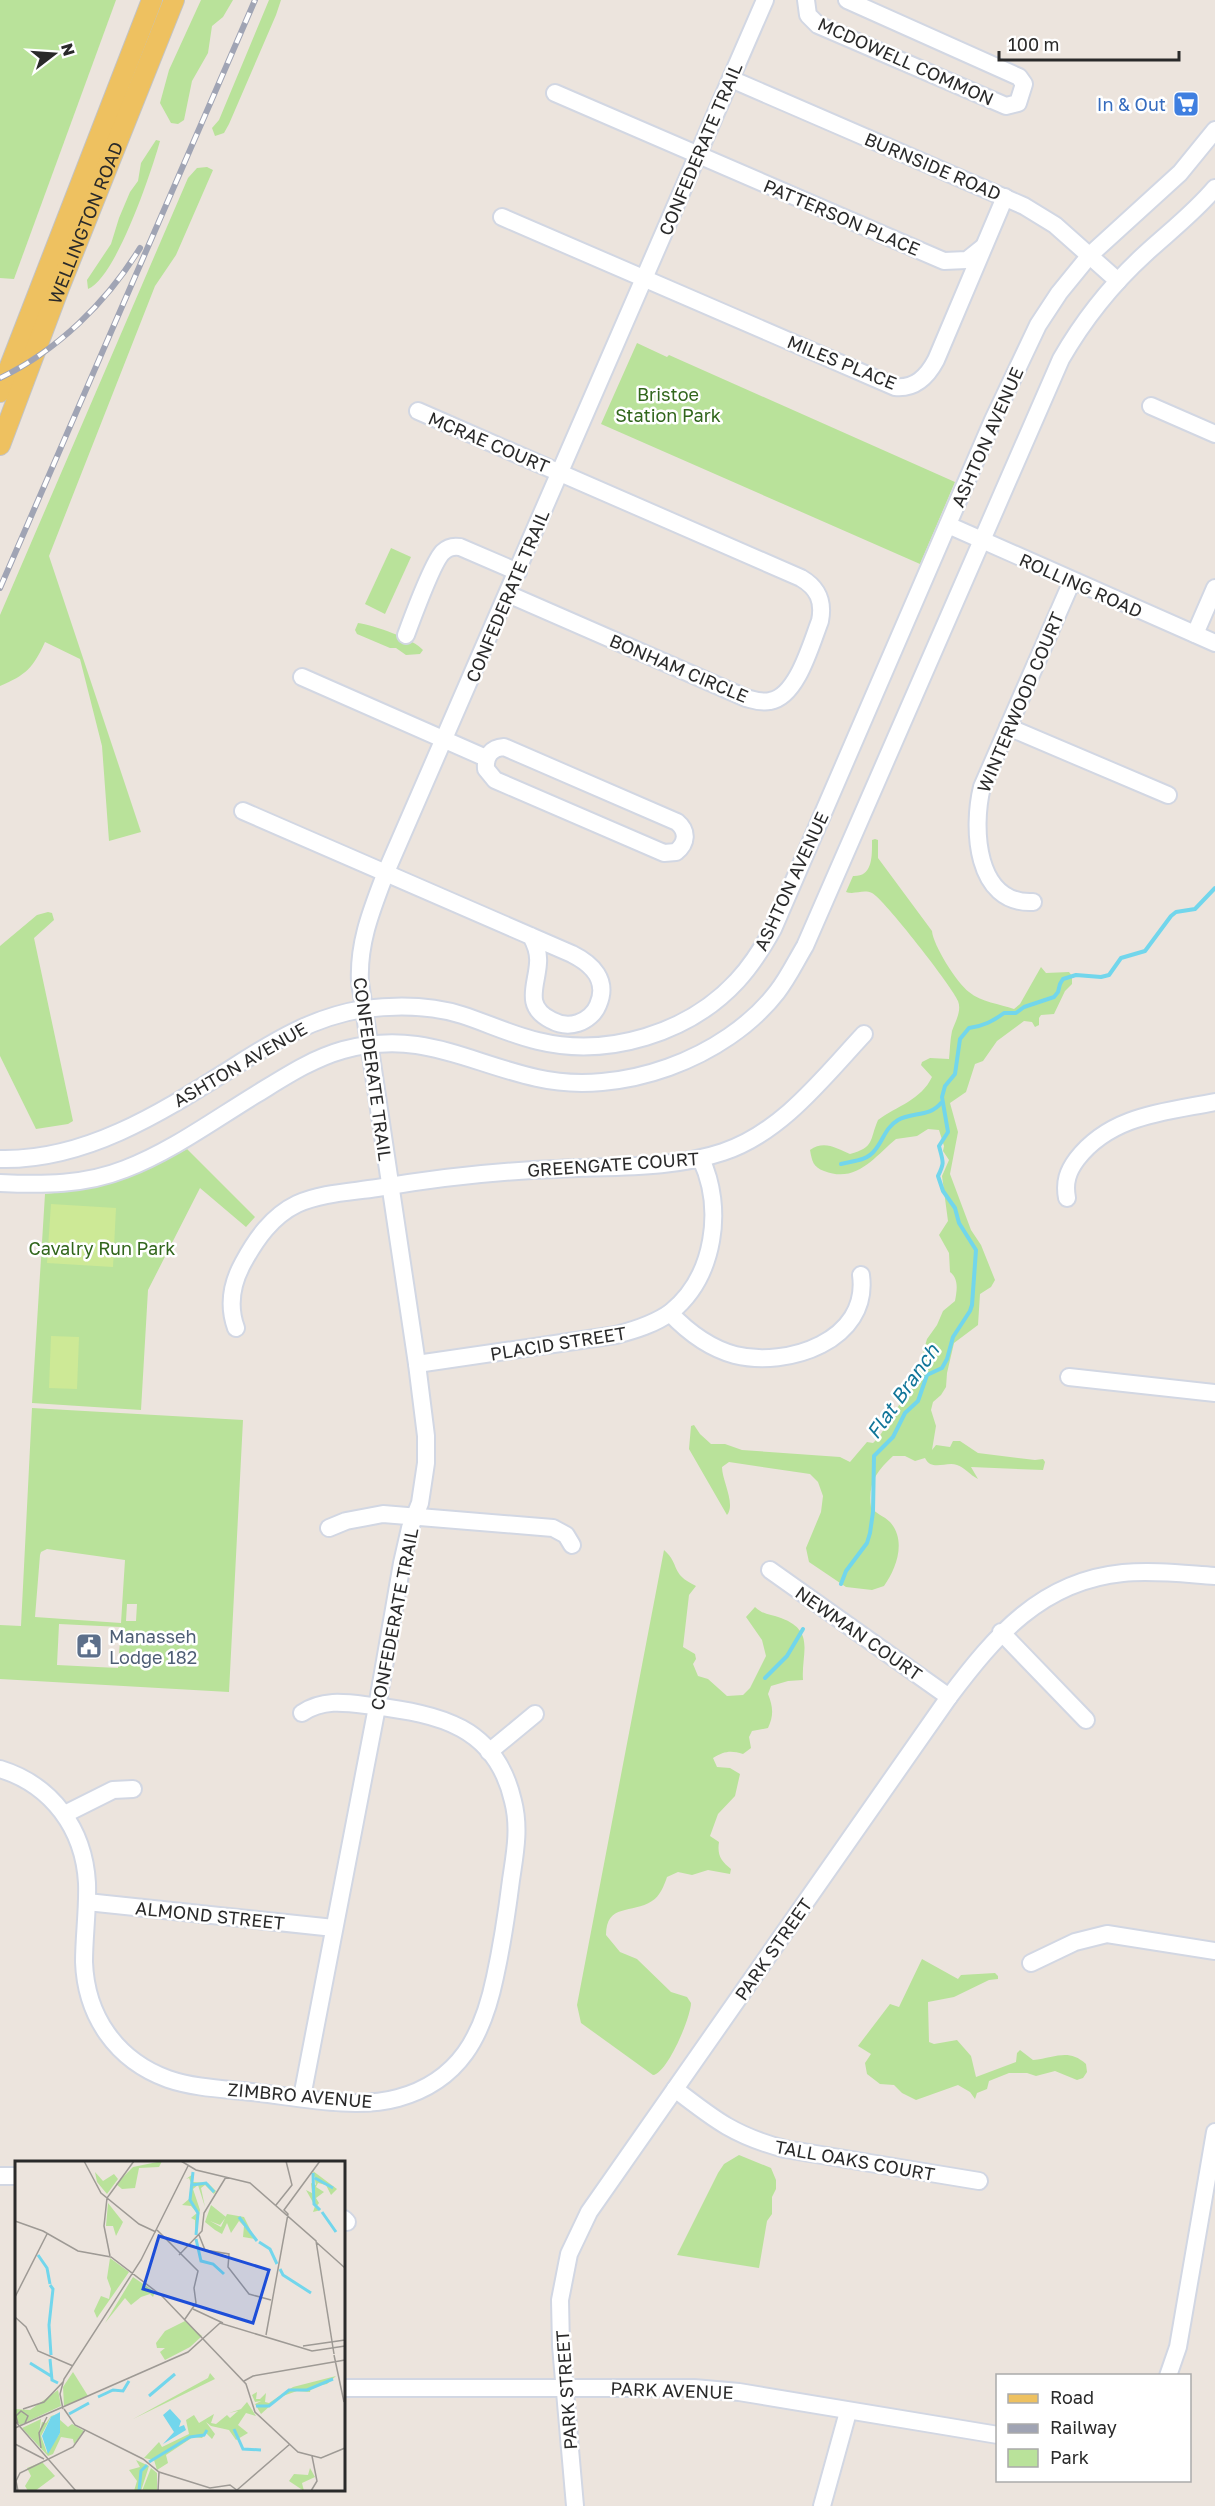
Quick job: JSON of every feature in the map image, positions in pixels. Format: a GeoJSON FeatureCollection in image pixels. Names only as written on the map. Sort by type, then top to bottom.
{"type":"FeatureCollection","features":[{"type":"Feature","properties":{"kind":"main road","name":"WELLINGTON ROAD"},"geometry":{"type":"LineString","coordinates":[[0,392],[152,0]]}},
{"type":"Feature","properties":{"kind":"main road","name":"WELLINGTON ROAD"},"geometry":{"type":"LineString","coordinates":[[0,445],[59,288],[174,0]]}},
{"type":"Feature","properties":{"kind":"street","name":"CONFEDERATE TRAIL"},"geometry":{"type":"LineString","coordinates":[[302,2097],[377,1707],[402,1563],[424,1481],[427,1450],[417,1364],[363,1009],[359,966],[365,926],[386,872],[765,0]]}},
{"type":"Feature","properties":{"kind":"street","name":"MCDOWELL COMMON"},"geometry":{"type":"LineString","coordinates":[[806,0],[808,15],[818,25],[1006,106],[1018,103],[1024,84],[1019,77],[847,0]]}},
{"type":"Feature","properties":{"kind":"street","name":"BURNSIDE ROAD"},"geometry":{"type":"LineString","coordinates":[[731,79],[1042,215],[1118,281]]}},
{"type":"Feature","properties":{"kind":"street","name":"PATTERSON PLACE"},"geometry":{"type":"LineString","coordinates":[[555,93],[944,261],[967,260],[975,256],[984,245]]}},
{"type":"Feature","properties":{"kind":"street","name":"ASHTON AVENUE"},"geometry":{"type":"LineString","coordinates":[[0,1159],[58,1153],[114,1134],[130,1127],[295,1029],[339,1014],[363,1009],[409,1007],[434,1009],[460,1014],[537,1041],[573,1047],[600,1046],[627,1042],[669,1028],[698,1013],[718,999],[749,967],[773,929],[1006,390],[1038,325],[1059,293],[1090,255],[1173,180],[1215,130]]}},
{"type":"Feature","properties":{"kind":"street","name":"ASHTON AVENUE"},"geometry":{"type":"LineString","coordinates":[[0,1183],[53,1184],[96,1178],[124,1170],[150,1158],[290,1074],[343,1050],[393,1043],[432,1046],[540,1079],[592,1082],[643,1076],[667,1069],[706,1050],[731,1034],[776,993],[805,946],[1061,359],[1089,314],[1118,281],[1145,254],[1180,225],[1215,188]]}},
{"type":"Feature","properties":{"kind":"street","name":"MILES PLACE"},"geometry":{"type":"LineString","coordinates":[[644,279],[884,382],[903,387],[916,383],[930,371],[1005,197]]}},
{"type":"Feature","properties":{"kind":"street"},"geometry":{"type":"LineString","coordinates":[[502,217],[644,279]]}},
{"type":"Feature","properties":{"kind":"street"},"geometry":{"type":"LineString","coordinates":[[1151,406],[1215,434]]}},
{"type":"Feature","properties":{"kind":"street","name":"MCRAE COURT"},"geometry":{"type":"LineString","coordinates":[[418,411],[560,473]]}},
{"type":"Feature","properties":{"kind":"street","name":"BONHAM CIRCLE"},"geometry":{"type":"LineString","coordinates":[[508,594],[746,698],[760,702],[780,698],[788,692],[797,677],[822,612],[819,594],[810,583],[560,473]]}},
{"type":"Feature","properties":{"kind":"street","name":"ROLLING ROAD"},"geometry":{"type":"LineString","coordinates":[[948,525],[1215,643]]}},
{"type":"Feature","properties":{"kind":"street"},"geometry":{"type":"LineString","coordinates":[[406,635],[437,560],[446,549],[454,546],[460,547],[518,572]]}},
{"type":"Feature","properties":{"kind":"street","name":"WINTERWOOD COURT"},"geometry":{"type":"LineString","coordinates":[[1033,902],[1018,901],[1008,897],[993,885],[981,855],[976,823],[982,787],[1072,581]]}},
{"type":"Feature","properties":{"kind":"street"},"geometry":{"type":"LineString","coordinates":[[1195,634],[1215,588]]}},
{"type":"Feature","properties":{"kind":"street"},"geometry":{"type":"LineString","coordinates":[[302,677],[486,758]]}},
{"type":"Feature","properties":{"kind":"street"},"geometry":{"type":"LineString","coordinates":[[1008,727],[1168,795]]}},
{"type":"Feature","properties":{"kind":"street"},"geometry":{"type":"LineString","coordinates":[[504,747],[514,751],[677,822],[685,833],[684,843],[676,852],[664,854],[495,780],[488,774],[486,758],[498,748],[504,747]]}},
{"type":"Feature","properties":{"kind":"street"},"geometry":{"type":"LineString","coordinates":[[243,811],[386,872],[531,936],[581,959],[594,968],[601,982],[601,998],[589,1017],[579,1023],[568,1025],[547,1018],[539,1010],[534,1000],[533,989],[538,958],[531,936]]}},
{"type":"Feature","properties":{"kind":"street","name":"GREENGATE COURT"},"geometry":{"type":"LineString","coordinates":[[236,1328],[231,1309],[234,1287],[240,1268],[252,1246],[282,1213],[313,1198],[503,1171],[701,1159],[746,1143],[781,1118],[864,1034]]}},
{"type":"Feature","properties":{"kind":"street"},"geometry":{"type":"LineString","coordinates":[[1067,1198],[1066,1184],[1073,1165],[1082,1153],[1107,1131],[1140,1116],[1215,1102]]}},
{"type":"Feature","properties":{"kind":"street","name":"PLACID STREET"},"geometry":{"type":"LineString","coordinates":[[417,1364],[616,1335],[636,1330],[670,1313],[696,1280],[710,1246],[714,1206],[711,1187],[701,1159]]}},
{"type":"Feature","properties":{"kind":"street"},"geometry":{"type":"LineString","coordinates":[[670,1313],[689,1332],[715,1347],[747,1357],[783,1358],[817,1347],[846,1325],[857,1308],[861,1295],[861,1275]]}},
{"type":"Feature","properties":{"kind":"street"},"geometry":{"type":"LineString","coordinates":[[1069,1377],[1215,1393]]}},
{"type":"Feature","properties":{"kind":"street"},"geometry":{"type":"LineString","coordinates":[[329,1528],[364,1516],[383,1514],[415,1516],[553,1528],[566,1535],[572,1545]]}},
{"type":"Feature","properties":{"kind":"street","name":"NEWMAN COURT"},"geometry":{"type":"LineString","coordinates":[[770,1570],[949,1697]]}},
{"type":"Feature","properties":{"kind":"street","name":"PARK STREET"},"geometry":{"type":"LineString","coordinates":[[575,2506],[560,2300],[569,2254],[589,2212],[949,1697],[1001,1632],[1047,1598],[1098,1577],[1144,1572],[1215,1576]]}},
{"type":"Feature","properties":{"kind":"street"},"geometry":{"type":"LineString","coordinates":[[1001,1632],[1086,1720]]}},
{"type":"Feature","properties":{"kind":"street","name":"ZIMBRO AVENUE"},"geometry":{"type":"LineString","coordinates":[[0,1769],[21,1777],[40,1789],[65,1814],[78,1838],[87,1886],[84,1961],[90,1998],[104,2030],[127,2056],[144,2068],[182,2083],[354,2103],[375,2103],[416,2093],[434,2083],[454,2068],[476,2038],[489,2003],[498,1961],[518,1831],[512,1794],[505,1776],[489,1752],[462,1728],[441,1719],[420,1712],[335,1702],[311,1707],[302,1713]]}},
{"type":"Feature","properties":{"kind":"street"},"geometry":{"type":"LineString","coordinates":[[489,1752],[535,1714]]}},
{"type":"Feature","properties":{"kind":"street"},"geometry":{"type":"LineString","coordinates":[[65,1814],[113,1790],[133,1789]]}},
{"type":"Feature","properties":{"kind":"street","name":"ALMOND STREET"},"geometry":{"type":"LineString","coordinates":[[87,1902],[334,1928]]}},
{"type":"Feature","properties":{"kind":"street"},"geometry":{"type":"LineString","coordinates":[[1031,1963],[1075,1942],[1107,1934],[1215,1951]]}},
{"type":"Feature","properties":{"kind":"street","name":"TALL OAKS COURT"},"geometry":{"type":"LineString","coordinates":[[675,2089],[720,2124],[761,2143],[979,2181]]}},
{"type":"Feature","properties":{"kind":"street"},"geometry":{"type":"LineString","coordinates":[[1169,2374],[1178,2347],[1215,2132]]}},
{"type":"Feature","properties":{"kind":"street","name":"PARK AVENUE"},"geometry":{"type":"LineString","coordinates":[[345,2388],[641,2386],[732,2391],[996,2435]]}},
{"type":"Feature","properties":{"kind":"street"},"geometry":{"type":"LineString","coordinates":[[822,2506],[849,2412]]}},
{"type":"Feature","properties":{"kind":"green space"},"geometry":{"type":"Polygon","coordinates":[[[0,0],[116,0],[14,279],[0,278],[0,0]]]}},
{"type":"Feature","properties":{"kind":"green space"},"geometry":{"type":"Polygon","coordinates":[[[201,0],[233,0],[223,17],[212,26],[208,53],[192,81],[184,120],[178,124],[171,123],[160,103],[169,70],[201,0]]]}},
{"type":"Feature","properties":{"kind":"green space"},"geometry":{"type":"Polygon","coordinates":[[[269,0],[281,0],[276,15],[229,124],[224,133],[215,136],[212,128],[219,120],[269,0]]]}},
{"type":"Feature","properties":{"kind":"green space"},"geometry":{"type":"Polygon","coordinates":[[[156,140],[160,141],[132,222],[110,265],[99,281],[88,289],[87,280],[111,244],[130,192],[138,181],[141,163],[156,140]]]}},
{"type":"Feature","properties":{"kind":"green space"},"geometry":{"type":"Polygon","coordinates":[[[207,167],[213,170],[176,255],[155,286],[49,556],[141,832],[109,841],[102,746],[80,659],[45,642],[28,670],[0,686],[0,615],[188,178],[197,168],[207,167]]]}},
{"type":"Feature","properties":{"kind":"green space","name":"Bristoe Station Park"},"geometry":{"type":"Polygon","coordinates":[[[637,343],[667,357],[669,355],[955,482],[920,564],[601,424],[637,343]]]}},
{"type":"Feature","properties":{"kind":"green space"},"geometry":{"type":"Polygon","coordinates":[[[391,548],[411,557],[385,614],[365,604],[391,548]]]}},
{"type":"Feature","properties":{"kind":"green space"},"geometry":{"type":"Polygon","coordinates":[[[358,623],[393,633],[411,641],[423,650],[420,654],[406,655],[396,648],[390,648],[357,634],[355,630],[358,623]]]}},
{"type":"Feature","properties":{"kind":"green space"},"geometry":{"type":"Polygon","coordinates":[[[872,840],[878,840],[878,858],[932,931],[946,963],[969,992],[985,1000],[1014,1009],[1020,1004],[1041,967],[1046,973],[1069,972],[1072,976],[1072,984],[1065,991],[1054,1014],[1041,1015],[1039,1025],[1035,1027],[1032,1022],[1024,1021],[997,1041],[983,1061],[975,1064],[966,1092],[950,1103],[958,1132],[950,1174],[971,1230],[981,1245],[995,1280],[991,1287],[980,1294],[978,1325],[954,1343],[946,1387],[933,1402],[931,1410],[936,1426],[932,1450],[936,1445],[950,1447],[953,1441],[960,1441],[978,1453],[1043,1459],[1045,1462],[1043,1470],[971,1467],[978,1479],[957,1465],[935,1465],[925,1458],[915,1461],[905,1456],[893,1456],[874,1478],[870,1499],[871,1507],[890,1522],[895,1530],[899,1546],[898,1555],[884,1586],[872,1590],[846,1587],[809,1562],[806,1548],[821,1512],[823,1496],[818,1482],[810,1474],[729,1462],[722,1467],[730,1505],[727,1515],[689,1449],[691,1426],[694,1425],[711,1444],[725,1444],[742,1450],[840,1457],[850,1462],[867,1442],[873,1443],[879,1437],[916,1378],[927,1339],[943,1311],[955,1301],[956,1281],[950,1272],[949,1253],[939,1235],[948,1221],[942,1176],[949,1160],[943,1151],[944,1146],[939,1130],[928,1129],[917,1136],[896,1139],[873,1160],[856,1171],[846,1174],[836,1174],[817,1168],[810,1150],[825,1145],[850,1154],[864,1149],[870,1142],[878,1120],[915,1097],[927,1085],[932,1077],[921,1065],[922,1062],[930,1058],[949,1059],[952,1031],[958,1016],[958,1001],[954,993],[890,910],[872,893],[846,892],[853,876],[860,875],[868,869],[872,840]]]}},
{"type":"Feature","properties":{"kind":"green space"},"geometry":{"type":"Polygon","coordinates":[[[52,913],[54,920],[34,938],[73,1121],[68,1124],[36,1129],[0,1056],[0,946],[37,915],[52,913]]]}},
{"type":"Feature","properties":{"kind":"green space","name":"Cavalry Run Park"},"geometry":{"type":"Polygon","coordinates":[[[187,1149],[255,1217],[246,1227],[200,1188],[148,1290],[141,1410],[32,1403],[45,1194],[64,1192],[118,1179],[187,1149]]]}},
{"type":"Feature","properties":{"kind":"green space"},"geometry":{"type":"Polygon","coordinates":[[[51,1204],[116,1208],[113,1267],[47,1263],[51,1204]]]}},
{"type":"Feature","properties":{"kind":"green space"},"geometry":{"type":"Polygon","coordinates":[[[51,1336],[79,1337],[77,1389],[49,1388],[51,1336]]]}},
{"type":"Feature","properties":{"kind":"green space"},"geometry":{"type":"Polygon","coordinates":[[[32,1408],[243,1420],[229,1692],[0,1679],[0,1625],[21,1626],[32,1408]],[[47,1549],[40,1555],[35,1617],[121,1623],[125,1560],[47,1549]],[[127,1604],[126,1621],[136,1621],[137,1604],[127,1604]],[[59,1624],[57,1665],[118,1668],[121,1627],[59,1624]]]}},
{"type":"Feature","properties":{"kind":"green space"},"geometry":{"type":"Polygon","coordinates":[[[664,1550],[678,1573],[696,1586],[689,1595],[683,1647],[695,1654],[696,1659],[693,1664],[698,1676],[708,1679],[727,1696],[743,1695],[750,1688],[766,1656],[762,1640],[746,1617],[755,1607],[764,1613],[792,1623],[799,1629],[803,1636],[804,1652],[803,1680],[771,1686],[768,1694],[772,1711],[770,1723],[768,1728],[752,1731],[749,1737],[751,1748],[743,1754],[728,1752],[713,1758],[717,1767],[730,1768],[740,1774],[735,1796],[718,1814],[710,1836],[719,1842],[719,1854],[731,1869],[730,1874],[708,1870],[692,1875],[678,1872],[667,1877],[655,1899],[615,1914],[607,1925],[606,1935],[620,1952],[637,1959],[671,1992],[687,1997],[691,2003],[683,2032],[671,2055],[659,2072],[653,2075],[581,2023],[577,2005],[664,1550]]]}},
{"type":"Feature","properties":{"kind":"green space"},"geometry":{"type":"Polygon","coordinates":[[[922,1959],[958,1979],[961,1975],[995,1973],[998,1976],[998,1979],[989,1980],[954,1997],[928,2002],[929,2042],[934,2044],[957,2040],[971,2056],[976,2077],[1016,2062],[1017,2053],[1020,2050],[1033,2060],[1061,2055],[1073,2056],[1086,2064],[1087,2072],[1083,2078],[1077,2080],[1055,2071],[1036,2076],[1027,2073],[1009,2073],[989,2081],[987,2089],[977,2093],[975,2099],[970,2092],[958,2085],[916,2100],[902,2093],[894,2085],[880,2084],[867,2074],[865,2063],[871,2054],[858,2046],[890,2004],[899,2007],[922,1959]]]}},
{"type":"Feature","properties":{"kind":"green space"},"geometry":{"type":"Polygon","coordinates":[[[739,2155],[771,2168],[776,2180],[776,2189],[772,2197],[772,2214],[767,2221],[759,2268],[677,2255],[718,2173],[724,2164],[739,2155]]]}},
{"type":"Feature","properties":{"kind":"waterway","name":"Flat Branch"},"geometry":{"type":"LineString","coordinates":[[841,1584],[846,1571],[867,1543],[870,1533],[873,1512],[874,1456],[893,1437],[905,1413],[918,1401],[927,1375],[942,1368],[953,1337],[972,1305],[976,1250],[959,1223],[955,1208],[943,1191],[938,1176],[943,1162],[939,1146],[948,1132],[942,1097],[945,1086],[955,1074],[960,1039],[969,1028],[988,1023],[1004,1013],[1016,1013],[1024,1007],[1054,997],[1063,979],[1076,975],[1101,977],[1109,975],[1121,958],[1145,951],[1171,916],[1176,912],[1195,909],[1215,888]]}},
{"type":"Feature","properties":{"kind":"waterway"},"geometry":{"type":"LineString","coordinates":[[841,1164],[860,1160],[872,1154],[890,1127],[898,1120],[932,1110],[941,1103]]}},
{"type":"Feature","properties":{"kind":"waterway","name":"Flat Branch"},"geometry":{"type":"LineString","coordinates":[[765,1678],[787,1656],[803,1629]]}},
{"type":"Feature","properties":{"kind":"railway"},"geometry":{"type":"LineString","coordinates":[[0,588],[255,0]]}},
{"type":"Feature","properties":{"kind":"railway"},"geometry":{"type":"LineString","coordinates":[[0,378],[41,354],[79,323],[112,287],[140,248]]}},
{"type":"Feature","properties":{"kind":"place","name":"In & Out"},"geometry":{"type":"Point","coordinates":[1186,104]}},
{"type":"Feature","properties":{"kind":"place","name":"Manasseh Lodge 182"},"geometry":{"type":"Point","coordinates":[89,1646]}}]}
